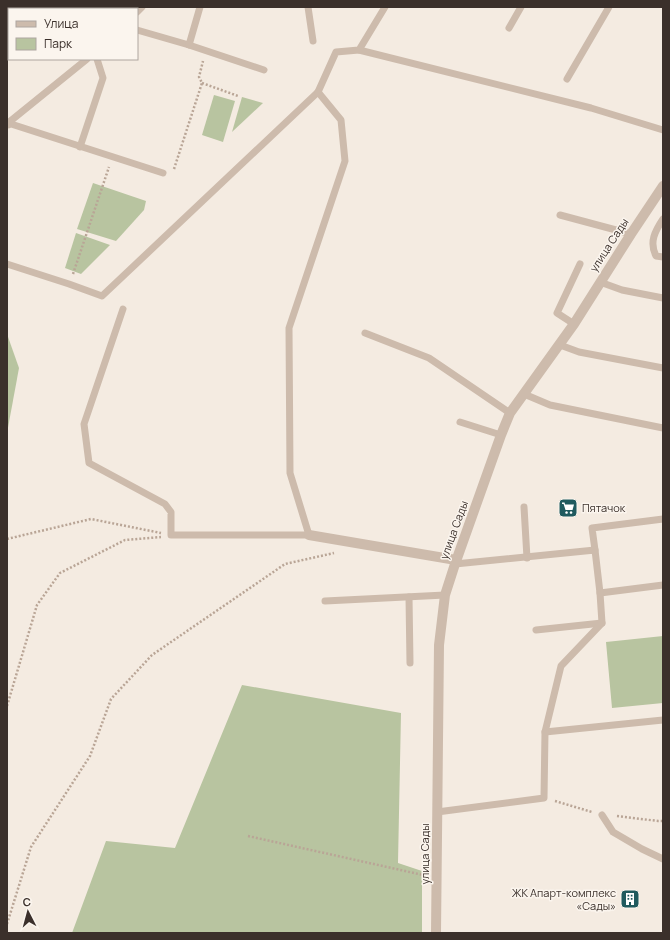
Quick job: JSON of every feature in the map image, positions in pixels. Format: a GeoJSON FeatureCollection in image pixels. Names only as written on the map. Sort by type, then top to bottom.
{"type":"FeatureCollection","features":[{"type":"Feature","properties":{"kind":"street","name":"улица Сады"},"geometry":{"type":"LineString","coordinates":[[436,933],[438,878],[437,812],[439,645],[445,595],[510,413],[560,346],[663,186]]}},
{"type":"Feature","properties":{"kind":"street"},"geometry":{"type":"LineString","coordinates":[[308,535],[456,562]]}},
{"type":"Feature","properties":{"kind":"lane"},"geometry":{"type":"LineString","coordinates":[[189,45],[200,7]]}},
{"type":"Feature","properties":{"kind":"lane"},"geometry":{"type":"LineString","coordinates":[[308,7],[313,41]]}},
{"type":"Feature","properties":{"kind":"lane"},"geometry":{"type":"LineString","coordinates":[[359,50],[384,7]]}},
{"type":"Feature","properties":{"kind":"lane"},"geometry":{"type":"LineString","coordinates":[[509,28],[521,7]]}},
{"type":"Feature","properties":{"kind":"lane"},"geometry":{"type":"LineString","coordinates":[[567,79],[609,7]]}},
{"type":"Feature","properties":{"kind":"lane"},"geometry":{"type":"LineString","coordinates":[[138,30],[207,50],[264,70]]}},
{"type":"Feature","properties":{"kind":"lane"},"geometry":{"type":"LineString","coordinates":[[7,264],[102,296],[318,92],[336,52],[359,50],[591,108],[663,130]]}},
{"type":"Feature","properties":{"kind":"lane"},"geometry":{"type":"LineString","coordinates":[[8,126],[86,60]]}},
{"type":"Feature","properties":{"kind":"lane"},"geometry":{"type":"LineString","coordinates":[[80,147],[103,78],[97,60]]}},
{"type":"Feature","properties":{"kind":"lane"},"geometry":{"type":"LineString","coordinates":[[123,310],[84,424],[89,463],[165,504],[171,512],[171,535],[308,535],[290,473],[289,328],[345,161],[341,120],[318,92]]}},
{"type":"Feature","properties":{"kind":"lane"},"geometry":{"type":"LineString","coordinates":[[8,126],[163,173]]}},
{"type":"Feature","properties":{"kind":"lane"},"geometry":{"type":"LineString","coordinates":[[560,215],[631,234]]}},
{"type":"Feature","properties":{"kind":"lane"},"geometry":{"type":"LineString","coordinates":[[663,219],[654,232],[652,249],[656,256],[663,257]]}},
{"type":"Feature","properties":{"kind":"lane"},"geometry":{"type":"LineString","coordinates":[[574,324],[556,312],[580,264]]}},
{"type":"Feature","properties":{"kind":"lane"},"geometry":{"type":"LineString","coordinates":[[600,282],[622,290],[663,298]]}},
{"type":"Feature","properties":{"kind":"lane"},"geometry":{"type":"LineString","coordinates":[[365,334],[429,358],[510,413]]}},
{"type":"Feature","properties":{"kind":"lane"},"geometry":{"type":"LineString","coordinates":[[560,346],[579,352],[663,368]]}},
{"type":"Feature","properties":{"kind":"lane"},"geometry":{"type":"LineString","coordinates":[[524,394],[550,405],[663,428]]}},
{"type":"Feature","properties":{"kind":"lane"},"geometry":{"type":"LineString","coordinates":[[460,422],[501,435]]}},
{"type":"Feature","properties":{"kind":"lane"},"geometry":{"type":"LineString","coordinates":[[524,507],[527,558]]}},
{"type":"Feature","properties":{"kind":"lane"},"geometry":{"type":"LineString","coordinates":[[437,812],[544,798],[545,732],[561,666],[602,623],[592,528],[663,519]]}},
{"type":"Feature","properties":{"kind":"lane"},"geometry":{"type":"LineString","coordinates":[[456,562],[527,558],[595,550]]}},
{"type":"Feature","properties":{"kind":"lane"},"geometry":{"type":"LineString","coordinates":[[600,593],[663,585]]}},
{"type":"Feature","properties":{"kind":"lane"},"geometry":{"type":"LineString","coordinates":[[325,601],[445,595]]}},
{"type":"Feature","properties":{"kind":"lane"},"geometry":{"type":"LineString","coordinates":[[409,597],[410,663]]}},
{"type":"Feature","properties":{"kind":"lane"},"geometry":{"type":"LineString","coordinates":[[536,630],[602,623]]}},
{"type":"Feature","properties":{"kind":"lane"},"geometry":{"type":"LineString","coordinates":[[545,732],[663,720]]}},
{"type":"Feature","properties":{"kind":"lane"},"geometry":{"type":"LineString","coordinates":[[602,815],[613,832],[663,859]]}},
{"type":"Feature","properties":{"kind":"path"},"geometry":{"type":"LineString","coordinates":[[163,173],[172,176],[202,83],[199,76],[207,50]]}},
{"type":"Feature","properties":{"kind":"path"},"geometry":{"type":"LineString","coordinates":[[202,83],[238,96]]}},
{"type":"Feature","properties":{"kind":"path"},"geometry":{"type":"LineString","coordinates":[[69,284],[112,158]]}},
{"type":"Feature","properties":{"kind":"path"},"geometry":{"type":"LineString","coordinates":[[7,539],[91,519],[171,535]]}},
{"type":"Feature","properties":{"kind":"path"},"geometry":{"type":"LineString","coordinates":[[7,706],[37,605],[60,573],[125,540],[171,535]]}},
{"type":"Feature","properties":{"kind":"path"},"geometry":{"type":"LineString","coordinates":[[7,924],[32,847],[90,756],[111,698],[152,655],[286,564],[335,553]]}},
{"type":"Feature","properties":{"kind":"path"},"geometry":{"type":"LineString","coordinates":[[248,836],[438,878]]}},
{"type":"Feature","properties":{"kind":"green space"},"geometry":{"type":"Polygon","coordinates":[[[214,95],[235,101],[223,142],[202,135],[214,95]]]}},
{"type":"Feature","properties":{"kind":"green space"},"geometry":{"type":"Polygon","coordinates":[[[242,97],[263,103],[232,132],[242,97]]]}},
{"type":"Feature","properties":{"kind":"green space"},"geometry":{"type":"Polygon","coordinates":[[[93,183],[146,201],[144,210],[116,241],[77,229],[93,183]]]}},
{"type":"Feature","properties":{"kind":"green space"},"geometry":{"type":"Polygon","coordinates":[[[76,233],[110,245],[81,274],[65,268],[76,233]]]}},
{"type":"Feature","properties":{"kind":"green space"},"geometry":{"type":"Polygon","coordinates":[[[7,334],[19,368],[7,433],[7,334]]]}},
{"type":"Feature","properties":{"kind":"green space"},"geometry":{"type":"Polygon","coordinates":[[[663,636],[663,703],[612,708],[606,642],[663,636]]]}},
{"type":"Feature","properties":{"kind":"green space"},"geometry":{"type":"Polygon","coordinates":[[[242,685],[401,713],[398,863],[422,871],[422,933],[72,933],[106,841],[175,848],[242,685]]]}},
{"type":"Feature","properties":{"kind":"place","name":"Пятачок"},"geometry":{"type":"Point","coordinates":[568,508]}},
{"type":"Feature","properties":{"kind":"place","name":"ЖК Апарт-комплекс «Сады»"},"geometry":{"type":"Point","coordinates":[630,899]}}]}
